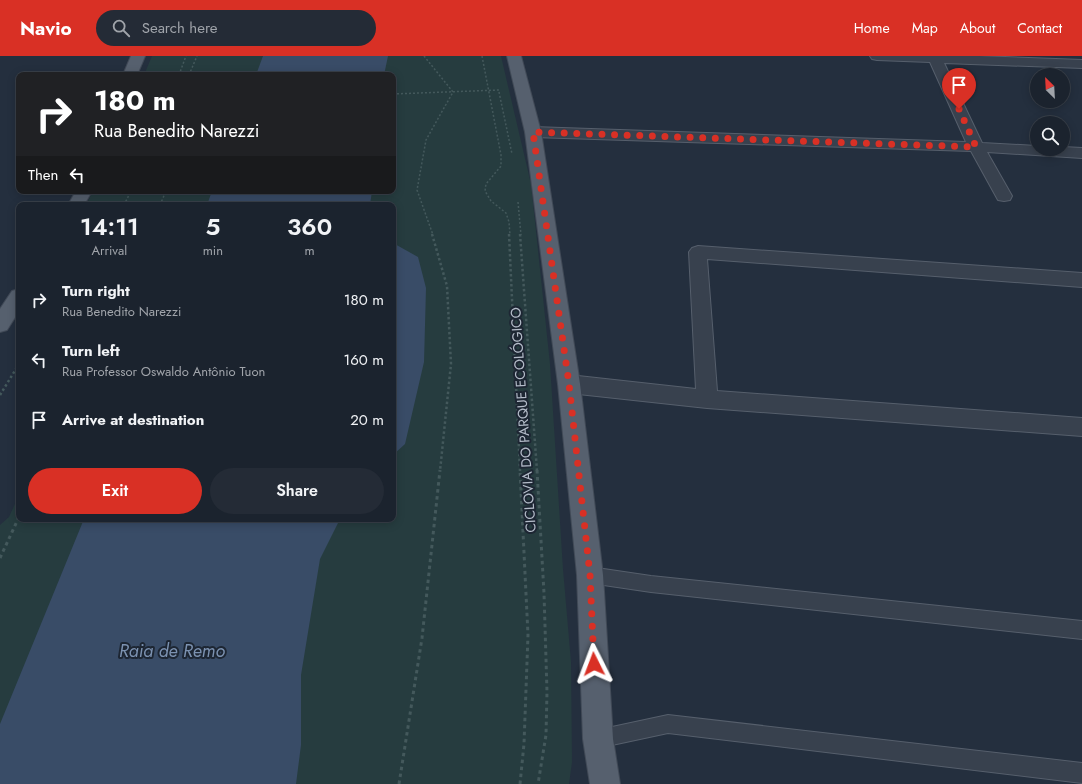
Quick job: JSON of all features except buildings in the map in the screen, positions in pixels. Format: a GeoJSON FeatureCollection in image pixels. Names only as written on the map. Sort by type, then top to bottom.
{"type":"FeatureCollection","features":[{"type":"Feature","properties":{"kind":"main road"},"geometry":{"type":"LineString","coordinates":[[131,72],[138,56]]}},
{"type":"Feature","properties":{"kind":"main road"},"geometry":{"type":"LineString","coordinates":[[514,56],[533,132],[569,384],[590,575],[598,739],[605,784]]}},
{"type":"Feature","properties":{"kind":"main road"},"geometry":{"type":"LineString","coordinates":[[0,325],[16,301]]}},
{"type":"Feature","properties":{"kind":"main road"},"geometry":{"type":"LineString","coordinates":[[592,784],[598,739]]}},
{"type":"Feature","properties":{"kind":"street"},"geometry":{"type":"LineString","coordinates":[[877,56],[935,57],[1082,64]]}},
{"type":"Feature","properties":{"kind":"street"},"geometry":{"type":"LineString","coordinates":[[935,57],[976,147],[1004,196]]}},
{"type":"Feature","properties":{"kind":"street"},"geometry":{"type":"LineString","coordinates":[[533,132],[976,147],[1082,153]]}},
{"type":"Feature","properties":{"kind":"street"},"geometry":{"type":"LineString","coordinates":[[707,399],[698,252],[1082,280]]}},
{"type":"Feature","properties":{"kind":"street"},"geometry":{"type":"LineString","coordinates":[[569,384],[707,399],[1082,427]]}},
{"type":"Feature","properties":{"kind":"lane"},"geometry":{"type":"LineString","coordinates":[[590,575],[651,584],[1082,630]]}},
{"type":"Feature","properties":{"kind":"lane"},"geometry":{"type":"LineString","coordinates":[[598,739],[668,724],[1082,773]]}},
{"type":"Feature","properties":{"kind":"path"},"geometry":{"type":"LineString","coordinates":[[180,72],[186,56]]}},
{"type":"Feature","properties":{"kind":"path"},"geometry":{"type":"LineString","coordinates":[[190,72],[197,56]]}},
{"type":"Feature","properties":{"kind":"path"},"geometry":{"type":"LineString","coordinates":[[424,56],[453,92]]}},
{"type":"Feature","properties":{"kind":"path"},"geometry":{"type":"LineString","coordinates":[[482,56],[502,155],[501,166],[486,184],[484,191],[491,201],[506,213],[509,222],[528,636],[524,744],[520,784]]}},
{"type":"Feature","properties":{"kind":"path"},"geometry":{"type":"LineString","coordinates":[[497,83],[512,157]]}},
{"type":"Feature","properties":{"kind":"path"},"geometry":{"type":"LineString","coordinates":[[396,94],[499,90]]}},
{"type":"Feature","properties":{"kind":"path"},"geometry":{"type":"LineString","coordinates":[[399,784],[422,638],[434,535],[450,364],[447,286],[437,247],[417,190],[426,140],[453,92]]}},
{"type":"Feature","properties":{"kind":"path","name":"CICLOVIA DO PARQUE ECOLÓGICO"},"geometry":{"type":"LineString","coordinates":[[518,199],[530,355],[544,593],[547,714],[546,735],[538,784]]}},
{"type":"Feature","properties":{"kind":"path"},"geometry":{"type":"LineString","coordinates":[[0,395],[16,369]]}},
{"type":"Feature","properties":{"kind":"path"},"geometry":{"type":"LineString","coordinates":[[0,558],[17,522]]}},
{"type":"Feature","properties":{"kind":"green space"},"geometry":{"type":"Polygon","coordinates":[[[152,56],[501,56],[531,184],[550,364],[563,569],[571,662],[572,762],[569,784],[0,784],[0,525],[9,517],[16,502],[16,522],[396,522],[396,202],[88,202],[92,194],[396,194],[396,72],[145,72],[152,56]]]}},
{"type":"Feature","properties":{"kind":"water"},"geometry":{"type":"Polygon","coordinates":[[[263,56],[388,56],[385,72],[257,72],[263,56]]]}},
{"type":"Feature","properties":{"kind":"water"},"geometry":{"type":"Polygon","coordinates":[[[211,194],[372,194],[370,202],[208,202],[211,194]]]}},
{"type":"Feature","properties":{"kind":"water"},"geometry":{"type":"Polygon","coordinates":[[[396,245],[418,257],[426,288],[424,362],[405,444],[396,452],[396,245]]]}},
{"type":"Feature","properties":{"kind":"water","name":"Raia de Remo"},"geometry":{"type":"Polygon","coordinates":[[[83,522],[338,522],[320,559],[301,675],[301,745],[296,784],[0,784],[0,724],[83,522]]]}},
{"type":"Feature","properties":{"kind":"route"},"geometry":{"type":"LineString","coordinates":[[594,664],[590,575],[569,384],[533,132],[976,147],[959,109]]}}]}
